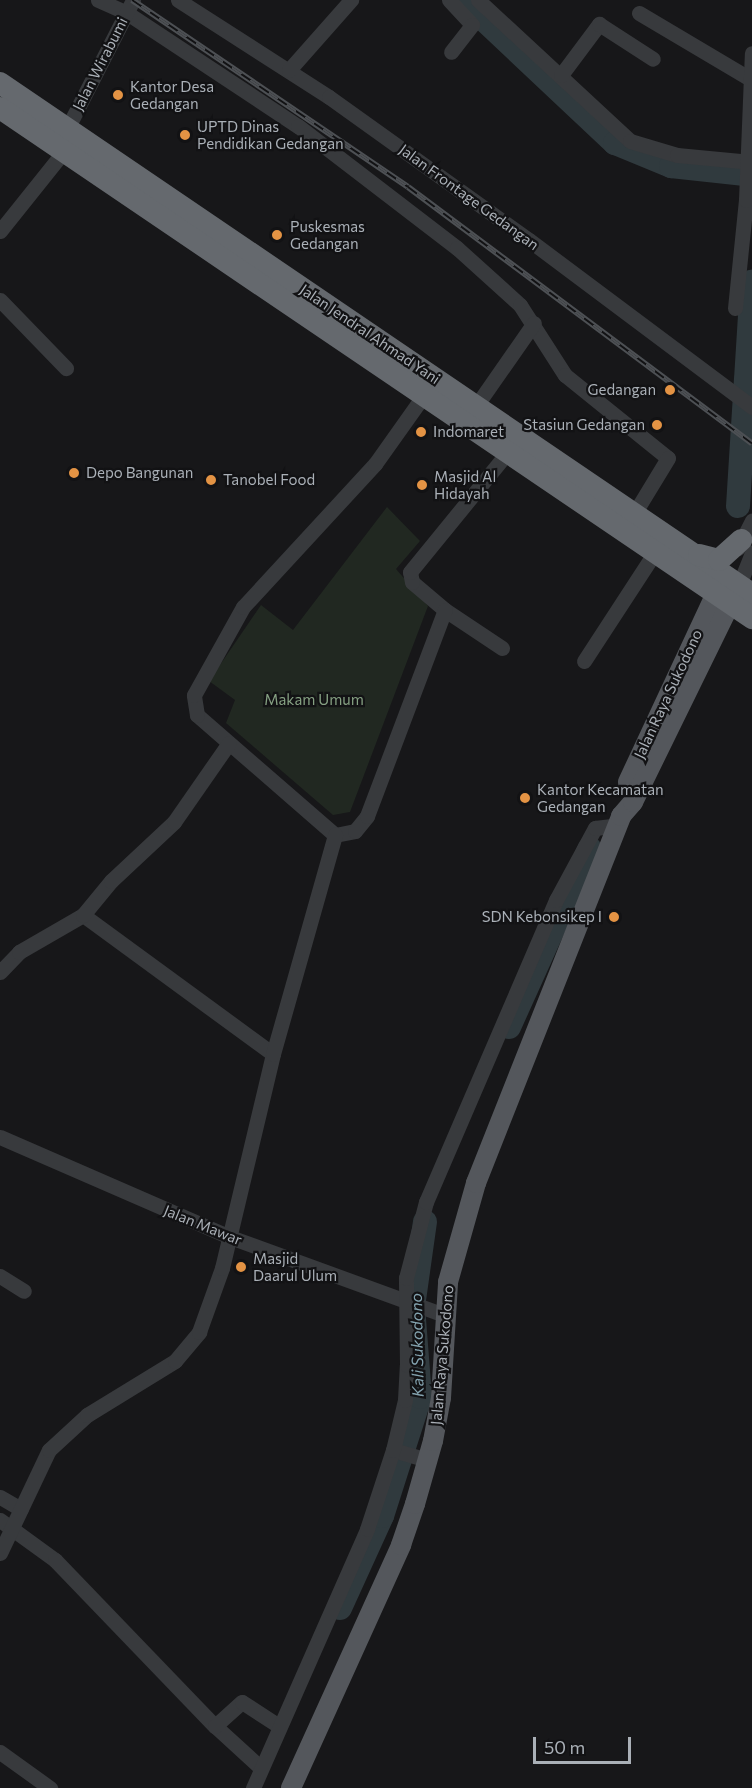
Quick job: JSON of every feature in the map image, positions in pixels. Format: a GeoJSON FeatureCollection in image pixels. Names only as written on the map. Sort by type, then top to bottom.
{"type":"FeatureCollection","features":[{"type":"Feature","properties":{"kind":"highway","name":"Jalan Jendral Ahmad Yani"},"geometry":{"type":"LineString","coordinates":[[0,83],[686,549],[732,590]]}},
{"type":"Feature","properties":{"kind":"highway","name":"Jalan Jendral Ahmad Yani"},"geometry":{"type":"LineString","coordinates":[[0,108],[655,552],[732,590]]}},
{"type":"Feature","properties":{"kind":"highway"},"geometry":{"type":"LineString","coordinates":[[686,549],[719,560],[747,546]]}},
{"type":"Feature","properties":{"kind":"highway"},"geometry":{"type":"LineString","coordinates":[[732,590],[752,618]]}},
{"type":"Feature","properties":{"kind":"main road","name":"Jalan Raya Sukodono"},"geometry":{"type":"LineString","coordinates":[[291,1788],[401,1545],[441,1398],[438,1314],[456,1245],[476,1183],[619,821],[621,795],[732,590]]}},
{"type":"Feature","properties":{"kind":"street"},"geometry":{"type":"LineString","coordinates":[[98,0],[130,7],[348,163],[457,248],[520,305],[534,323],[565,375],[668,458],[634,514]]}},
{"type":"Feature","properties":{"kind":"street","name":"Jalan Frontage Gedangan"},"geometry":{"type":"LineString","coordinates":[[178,0],[289,70],[529,240],[746,402]]}},
{"type":"Feature","properties":{"kind":"street"},"geometry":{"type":"LineString","coordinates":[[289,70],[351,0]]}},
{"type":"Feature","properties":{"kind":"street"},"geometry":{"type":"LineString","coordinates":[[449,0],[472,25],[451,52]]}},
{"type":"Feature","properties":{"kind":"street"},"geometry":{"type":"LineString","coordinates":[[478,0],[630,141],[677,155],[749,162]]}},
{"type":"Feature","properties":{"kind":"street","name":"Jalan Wirabumi"},"geometry":{"type":"LineString","coordinates":[[67,129],[130,7]]}},
{"type":"Feature","properties":{"kind":"street"},"geometry":{"type":"LineString","coordinates":[[639,13],[750,79]]}},
{"type":"Feature","properties":{"kind":"street"},"geometry":{"type":"LineString","coordinates":[[561,75],[598,24],[653,58]]}},
{"type":"Feature","properties":{"kind":"street"},"geometry":{"type":"LineString","coordinates":[[735,308],[749,162],[752,53]]}},
{"type":"Feature","properties":{"kind":"street"},"geometry":{"type":"LineString","coordinates":[[0,231],[64,151]]}},
{"type":"Feature","properties":{"kind":"street"},"geometry":{"type":"LineString","coordinates":[[0,300],[66,368]]}},
{"type":"Feature","properties":{"kind":"street"},"geometry":{"type":"LineString","coordinates":[[477,406],[534,323]]}},
{"type":"Feature","properties":{"kind":"street"},"geometry":{"type":"LineString","coordinates":[[335,835],[197,714],[193,705],[211,658],[243,607],[375,464],[424,395]]}},
{"type":"Feature","properties":{"kind":"street"},"geometry":{"type":"LineString","coordinates":[[502,648],[445,610],[412,582],[410,572],[508,452]]}},
{"type":"Feature","properties":{"kind":"street"},"geometry":{"type":"LineString","coordinates":[[732,590],[747,546],[752,520]]}},
{"type":"Feature","properties":{"kind":"street"},"geometry":{"type":"LineString","coordinates":[[584,661],[655,552]]}},
{"type":"Feature","properties":{"kind":"street"},"geometry":{"type":"LineString","coordinates":[[335,835],[355,831],[367,816],[445,610]]}},
{"type":"Feature","properties":{"kind":"street"},"geometry":{"type":"LineString","coordinates":[[0,972],[19,952],[83,915],[111,881],[174,822],[229,743]]}},
{"type":"Feature","properties":{"kind":"street"},"geometry":{"type":"LineString","coordinates":[[253,1788],[367,1529],[395,1451],[405,1400],[408,1269],[426,1203],[530,956],[595,828],[619,821]]}},
{"type":"Feature","properties":{"kind":"street"},"geometry":{"type":"LineString","coordinates":[[0,1553],[16,1524],[49,1450],[67,1431],[141,1385],[189,1346],[216,1286],[230,1237],[273,1054],[335,835]]}},
{"type":"Feature","properties":{"kind":"street"},"geometry":{"type":"LineString","coordinates":[[83,915],[273,1054]]}},
{"type":"Feature","properties":{"kind":"street","name":"Jalan Mawar"},"geometry":{"type":"LineString","coordinates":[[0,1137],[109,1188],[230,1237],[438,1314]]}},
{"type":"Feature","properties":{"kind":"street"},"geometry":{"type":"LineString","coordinates":[[0,1276],[24,1291]]}},
{"type":"Feature","properties":{"kind":"street"},"geometry":{"type":"LineString","coordinates":[[395,1451],[424,1459]]}},
{"type":"Feature","properties":{"kind":"street"},"geometry":{"type":"LineString","coordinates":[[0,1497],[16,1524],[55,1560],[215,1726],[261,1768]]}},
{"type":"Feature","properties":{"kind":"street"},"geometry":{"type":"LineString","coordinates":[[0,1520],[16,1524]]}},
{"type":"Feature","properties":{"kind":"street"},"geometry":{"type":"LineString","coordinates":[[215,1726],[242,1702],[279,1726]]}},
{"type":"Feature","properties":{"kind":"street"},"geometry":{"type":"LineString","coordinates":[[0,1752],[50,1788]]}},
{"type":"Feature","properties":{"kind":"green space","name":"Makam Umum"},"geometry":{"type":"Polygon","coordinates":[[[387,507],[420,541],[396,569],[428,606],[350,812],[333,815],[226,723],[235,700],[209,681],[261,605],[293,630],[387,507]]]}},
{"type":"Feature","properties":{"kind":"waterway"},"geometry":{"type":"LineString","coordinates":[[463,0],[615,143],[671,166],[743,174]]}},
{"type":"Feature","properties":{"kind":"waterway"},"geometry":{"type":"LineString","coordinates":[[738,506],[752,281]]}},
{"type":"Feature","properties":{"kind":"waterway","name":"Kali Sukodono"},"geometry":{"type":"LineString","coordinates":[[509,1027],[590,848]]}},
{"type":"Feature","properties":{"kind":"waterway","name":"Kali Sukodono"},"geometry":{"type":"LineString","coordinates":[[340,1608],[382,1516],[420,1397],[413,1307],[425,1222]]}},
{"type":"Feature","properties":{"kind":"railway"},"geometry":{"type":"LineString","coordinates":[[132,0],[408,187],[752,443]]}},
{"type":"Feature","properties":{"kind":"place","name":"Kantor Desa Gedangan"},"geometry":{"type":"Point","coordinates":[118,95]}},
{"type":"Feature","properties":{"kind":"place","name":"UPTD Dinas Pendidikan Gedangan"},"geometry":{"type":"Point","coordinates":[185,135]}},
{"type":"Feature","properties":{"kind":"place","name":"Puskesmas Gedangan"},"geometry":{"type":"Point","coordinates":[277,235]}},
{"type":"Feature","properties":{"kind":"place","name":"Gedangan"},"geometry":{"type":"Point","coordinates":[670,390]}},
{"type":"Feature","properties":{"kind":"place","name":"Stasiun Gedangan"},"geometry":{"type":"Point","coordinates":[657,425]}},
{"type":"Feature","properties":{"kind":"place","name":"Indomaret"},"geometry":{"type":"Point","coordinates":[421,432]}},
{"type":"Feature","properties":{"kind":"place","name":"Depo Bangunan"},"geometry":{"type":"Point","coordinates":[74,473]}},
{"type":"Feature","properties":{"kind":"place","name":"Tanobel Food"},"geometry":{"type":"Point","coordinates":[211,480]}},
{"type":"Feature","properties":{"kind":"place","name":"Masjid Al Hidayah"},"geometry":{"type":"Point","coordinates":[422,485]}},
{"type":"Feature","properties":{"kind":"place","name":"Kantor Kecamatan Gedangan"},"geometry":{"type":"Point","coordinates":[525,798]}},
{"type":"Feature","properties":{"kind":"place","name":"SDN Kebonsikep I"},"geometry":{"type":"Point","coordinates":[614,917]}},
{"type":"Feature","properties":{"kind":"place","name":"Masjid Daarul Ulum"},"geometry":{"type":"Point","coordinates":[241,1267]}}]}
